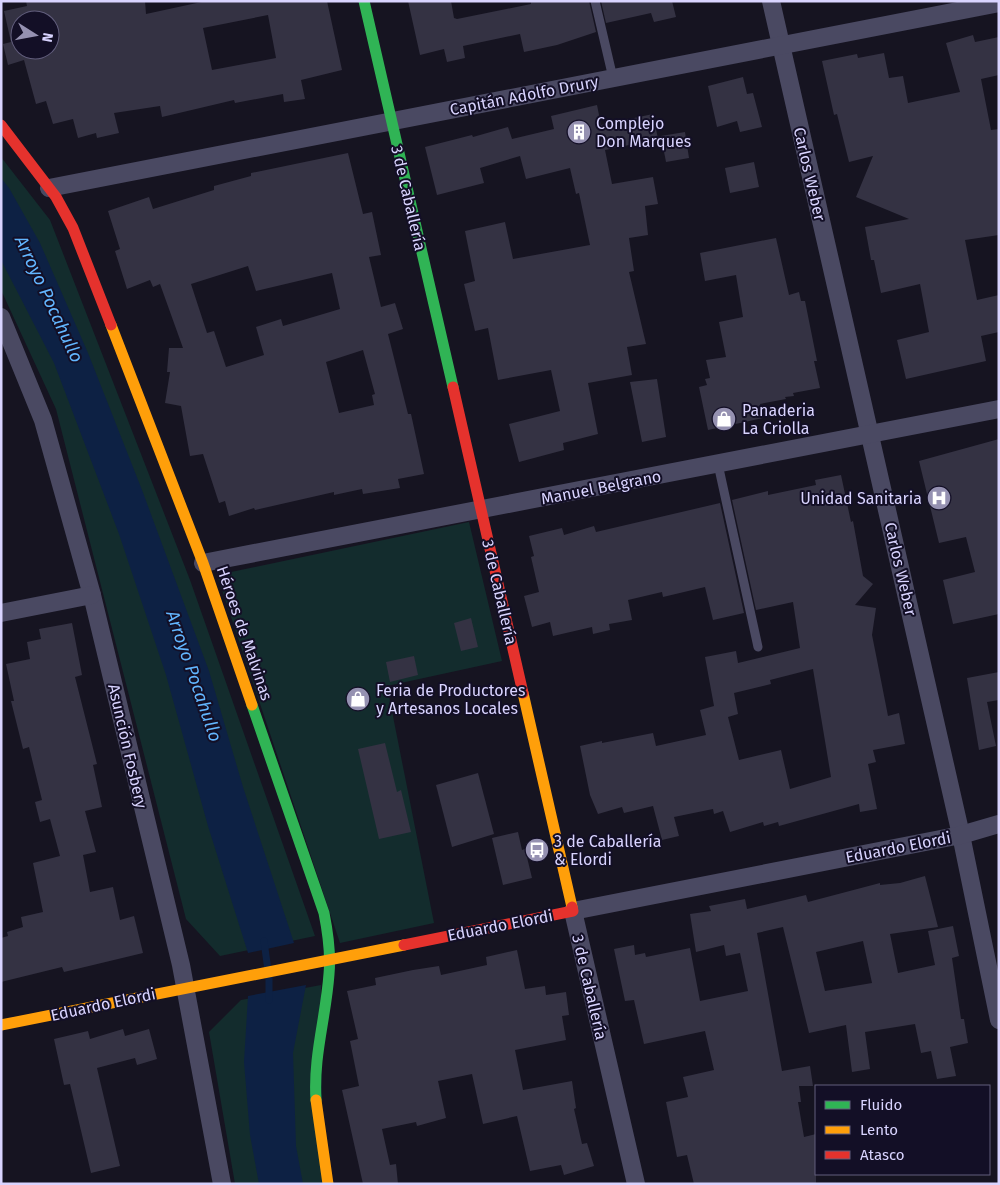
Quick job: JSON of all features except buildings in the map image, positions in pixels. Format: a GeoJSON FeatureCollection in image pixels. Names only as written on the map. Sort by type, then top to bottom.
{"type":"FeatureCollection","features":[{"type":"Feature","properties":{"kind":"main road","name":"3 de Caballería"},"geometry":{"type":"LineString","coordinates":[[364,1],[573,911]]}},
{"type":"Feature","properties":{"kind":"main road","name":"Héroes de Malvinas"},"geometry":{"type":"LineString","coordinates":[[1,125],[63,206],[73,228],[204,563],[324,913],[331,958],[330,985],[316,1052],[315,1071],[316,1106],[328,1184]]}},
{"type":"Feature","properties":{"kind":"main road","name":"Eduardo Elordi"},"geometry":{"type":"LineString","coordinates":[[1,1025],[573,911]]}},
{"type":"Feature","properties":{"kind":"street","name":"Carlos Weber"},"geometry":{"type":"LineString","coordinates":[[771,1],[962,835],[999,1020]]}},
{"type":"Feature","properties":{"kind":"street","name":"Capitán Adolfo Drury"},"geometry":{"type":"LineString","coordinates":[[49,188],[781,45],[972,4],[999,3]]}},
{"type":"Feature","properties":{"kind":"street","name":"Asunción Fosbery"},"geometry":{"type":"LineString","coordinates":[[1,317],[43,420],[92,595],[176,946],[222,1184]]}},
{"type":"Feature","properties":{"kind":"street","name":"Manuel Belgrano"},"geometry":{"type":"LineString","coordinates":[[204,563],[999,409]]}},
{"type":"Feature","properties":{"kind":"street"},"geometry":{"type":"LineString","coordinates":[[1,613],[92,595]]}},
{"type":"Feature","properties":{"kind":"street","name":"Eduardo Elordi"},"geometry":{"type":"LineString","coordinates":[[573,911],[962,835],[999,824]]}},
{"type":"Feature","properties":{"kind":"street","name":"3 de Caballería"},"geometry":{"type":"LineString","coordinates":[[573,911],[636,1184]]}},
{"type":"Feature","properties":{"kind":"lane"},"geometry":{"type":"LineString","coordinates":[[595,1],[613,78]]}},
{"type":"Feature","properties":{"kind":"lane"},"geometry":{"type":"LineString","coordinates":[[718,464],[758,647]]}},
{"type":"Feature","properties":{"kind":"green space"},"geometry":{"type":"Polygon","coordinates":[[[1,157],[50,220],[190,580],[315,936],[220,956],[186,919],[56,409],[1,290],[1,157]]]}},
{"type":"Feature","properties":{"kind":"green space"},"geometry":{"type":"Polygon","coordinates":[[[469,522],[502,661],[387,686],[434,923],[340,943],[217,575],[469,522]]]}},
{"type":"Feature","properties":{"kind":"green space"},"geometry":{"type":"Polygon","coordinates":[[[321,985],[323,1184],[235,1184],[209,1032],[241,1000],[321,985]]]}},
{"type":"Feature","properties":{"kind":"water"},"geometry":{"type":"Polygon","coordinates":[[[1,178],[9,188],[40,243],[88,353],[142,490],[209,671],[243,787],[294,943],[248,953],[208,826],[166,675],[119,534],[54,363],[1,260],[1,178]]]}},
{"type":"Feature","properties":{"kind":"water"},"geometry":{"type":"Polygon","coordinates":[[[306,985],[293,1053],[296,1146],[303,1184],[259,1184],[250,1135],[244,1062],[248,996],[306,985]]]}},
{"type":"Feature","properties":{"kind":"waterway","name":"Arroyo Pocahullo"},"geometry":{"type":"LineString","coordinates":[[264,941],[269,978],[269,1000]]}},
{"type":"Feature","properties":{"kind":"traffic: fast"},"geometry":{"type":"LineString","coordinates":[[364,1],[453,387]]}},
{"type":"Feature","properties":{"kind":"traffic: fast"},"geometry":{"type":"LineString","coordinates":[[252,705],[324,913],[327,928],[330,966],[316,1068],[316,1100]]}},
{"type":"Feature","properties":{"kind":"traffic: slow"},"geometry":{"type":"LineString","coordinates":[[111,325],[203,563],[252,705]]}},
{"type":"Feature","properties":{"kind":"traffic: slow"},"geometry":{"type":"LineString","coordinates":[[523,693],[572,907]]}},
{"type":"Feature","properties":{"kind":"traffic: slow"},"geometry":{"type":"LineString","coordinates":[[1,1025],[404,945]]}},
{"type":"Feature","properties":{"kind":"traffic: slow"},"geometry":{"type":"LineString","coordinates":[[316,1100],[328,1184]]}},
{"type":"Feature","properties":{"kind":"traffic: jam"},"geometry":{"type":"LineString","coordinates":[[1,125],[56,197],[73,228],[111,325]]}},
{"type":"Feature","properties":{"kind":"traffic: jam"},"geometry":{"type":"LineString","coordinates":[[453,387],[523,693]]}},
{"type":"Feature","properties":{"kind":"traffic: jam"},"geometry":{"type":"LineString","coordinates":[[404,945],[573,911],[572,907]]}},
{"type":"Feature","properties":{"kind":"place","name":"Complejo Don Marques"},"geometry":{"type":"Point","coordinates":[579,132]}},
{"type":"Feature","properties":{"kind":"place","name":"Panaderia La Criolla"},"geometry":{"type":"Point","coordinates":[724,419]}},
{"type":"Feature","properties":{"kind":"place","name":"Unidad Sanitaria"},"geometry":{"type":"Point","coordinates":[939,498]}},
{"type":"Feature","properties":{"kind":"place","name":"Feria de Productores y Artesanos Locales"},"geometry":{"type":"Point","coordinates":[358,699]}},
{"type":"Feature","properties":{"kind":"place","name":"3 de Caballería & Elordi"},"geometry":{"type":"Point","coordinates":[537,850]}}]}
